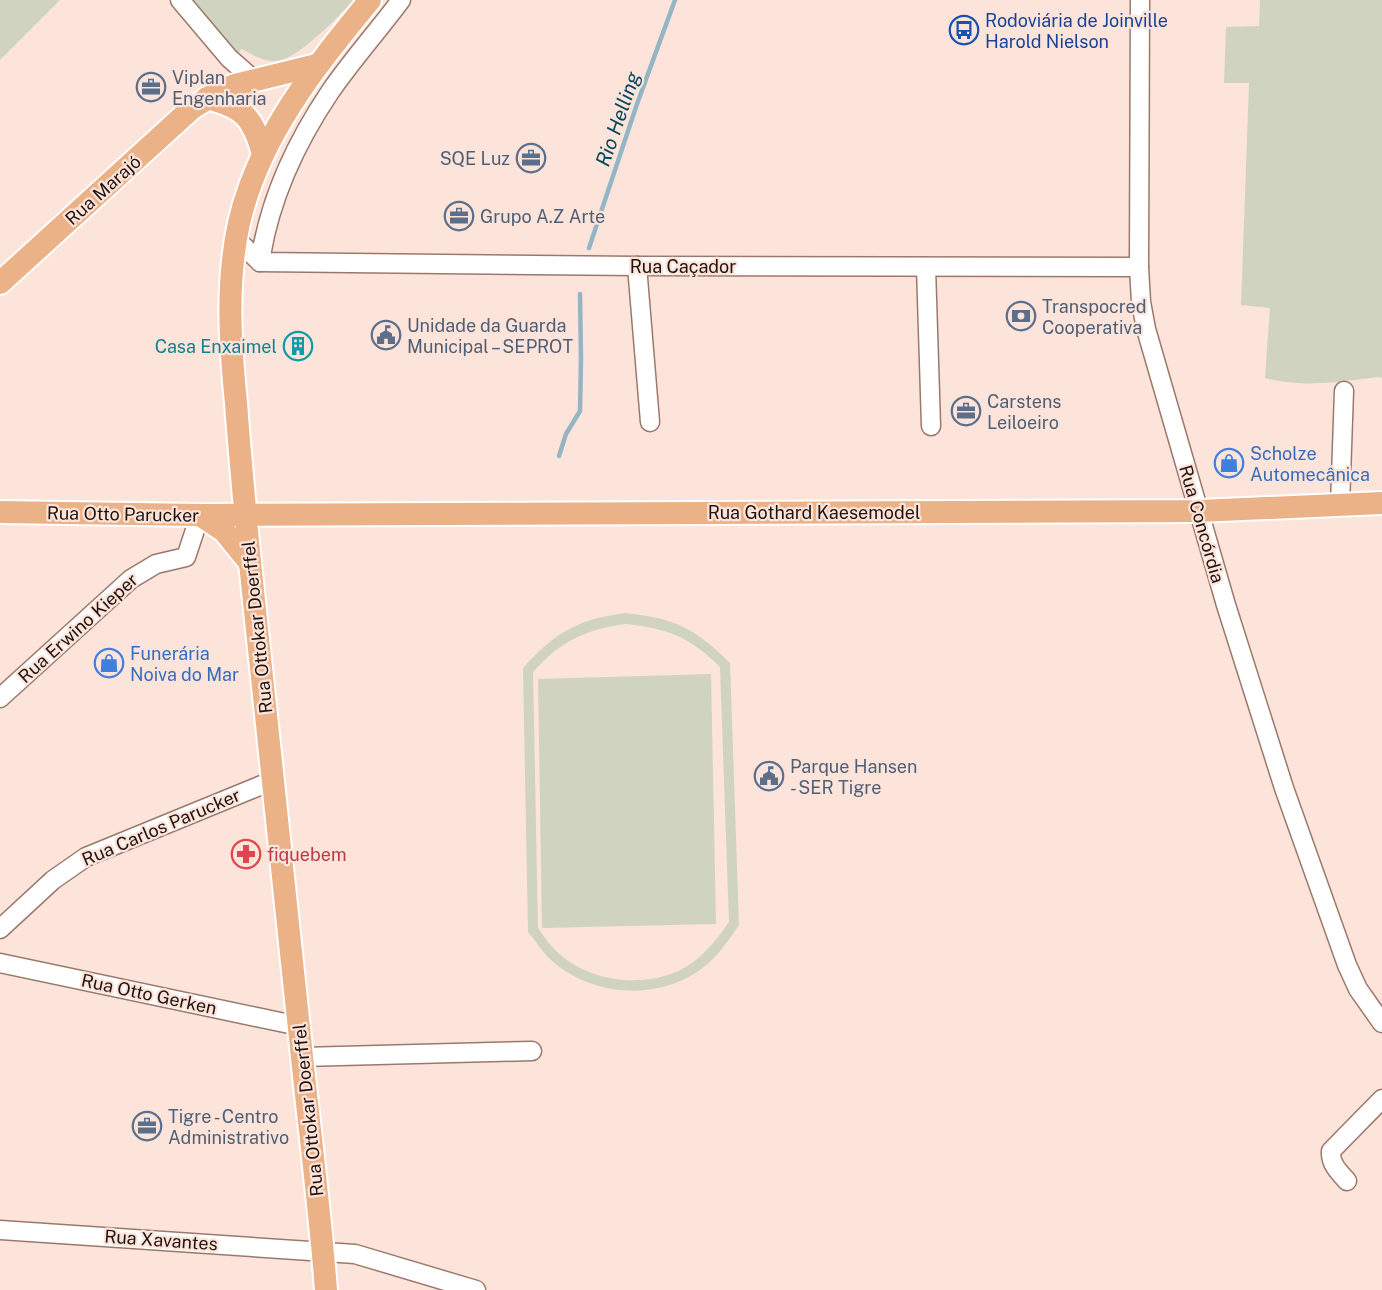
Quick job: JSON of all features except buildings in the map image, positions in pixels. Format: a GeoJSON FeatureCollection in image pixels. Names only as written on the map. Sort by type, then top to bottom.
{"type":"FeatureCollection","features":[{"type":"Feature","properties":{"kind":"main road","name":"Rua Ottokar Doerffel"},"geometry":{"type":"LineString","coordinates":[[326,1290],[245,514],[229,318],[236,239],[247,195],[263,154],[290,106],[317,65],[370,0]]}},
{"type":"Feature","properties":{"kind":"main road","name":"Rua Marajó"},"geometry":{"type":"LineString","coordinates":[[0,283],[191,109],[221,90],[317,65]]}},
{"type":"Feature","properties":{"kind":"main road"},"geometry":{"type":"LineString","coordinates":[[207,98],[227,103],[246,116],[258,135],[263,154]]}},
{"type":"Feature","properties":{"kind":"main road","name":"Rua Gothard Kaesemodel"},"geometry":{"type":"LineString","coordinates":[[245,514],[1199,511],[1382,503]]}},
{"type":"Feature","properties":{"kind":"main road","name":"Rua Otto Parucker"},"geometry":{"type":"LineString","coordinates":[[0,512],[245,514]]}},
{"type":"Feature","properties":{"kind":"main road"},"geometry":{"type":"LineString","coordinates":[[200,514],[224,531],[250,564]]}},
{"type":"Feature","properties":{"kind":"street"},"geometry":{"type":"LineString","coordinates":[[180,0],[229,58],[254,80]]}},
{"type":"Feature","properties":{"kind":"street"},"geometry":{"type":"LineString","coordinates":[[260,262],[264,232],[274,199],[304,135],[331,91],[401,0]]}},
{"type":"Feature","properties":{"kind":"street","name":"Rua Concórdia"},"geometry":{"type":"LineString","coordinates":[[1140,0],[1139,267],[1141,302],[1146,329],[1226,605],[1284,788],[1343,954],[1358,989],[1382,1023]]}},
{"type":"Feature","properties":{"kind":"street"},"geometry":{"type":"LineString","coordinates":[[236,239],[260,262]]}},
{"type":"Feature","properties":{"kind":"street","name":"Rua Caçador"},"geometry":{"type":"LineString","coordinates":[[260,262],[637,266],[1139,267]]}},
{"type":"Feature","properties":{"kind":"street"},"geometry":{"type":"LineString","coordinates":[[637,266],[650,422]]}},
{"type":"Feature","properties":{"kind":"street"},"geometry":{"type":"LineString","coordinates":[[926,267],[931,426]]}},
{"type":"Feature","properties":{"kind":"street"},"geometry":{"type":"LineString","coordinates":[[1340,505],[1344,391]]}},
{"type":"Feature","properties":{"kind":"street","name":"Rua Erwino Kieper"},"geometry":{"type":"LineString","coordinates":[[0,698],[131,579],[156,564],[186,557],[200,514]]}},
{"type":"Feature","properties":{"kind":"street","name":"Rua Carlos Parucker"},"geometry":{"type":"LineString","coordinates":[[0,929],[52,880],[86,857],[274,780]]}},
{"type":"Feature","properties":{"kind":"street","name":"Rua Otto Gerken"},"geometry":{"type":"LineString","coordinates":[[0,963],[299,1026]]}},
{"type":"Feature","properties":{"kind":"street"},"geometry":{"type":"LineString","coordinates":[[302,1057],[532,1051]]}},
{"type":"Feature","properties":{"kind":"street"},"geometry":{"type":"LineString","coordinates":[[1347,1181],[1333,1165],[1330,1158],[1331,1151],[1382,1099]]}},
{"type":"Feature","properties":{"kind":"street","name":"Rua Xavantes"},"geometry":{"type":"LineString","coordinates":[[0,1230],[355,1254],[476,1290]]}},
{"type":"Feature","properties":{"kind":"green space"},"geometry":{"type":"Polygon","coordinates":[[[0,0],[60,0],[0,60],[0,0]]]}},
{"type":"Feature","properties":{"kind":"green space"},"geometry":{"type":"Polygon","coordinates":[[[181,0],[354,0],[329,26],[296,53],[285,59],[272,61],[259,58],[242,49],[231,58],[181,0]]]}},
{"type":"Feature","properties":{"kind":"green space"},"geometry":{"type":"Polygon","coordinates":[[[1260,0],[1382,0],[1382,378],[1292,383],[1265,378],[1270,308],[1241,305],[1249,83],[1224,83],[1226,27],[1259,26],[1260,0]]]}},
{"type":"Feature","properties":{"kind":"green space"},"geometry":{"type":"Polygon","coordinates":[[[625,613],[671,622],[706,641],[730,663],[739,925],[715,957],[697,972],[679,982],[660,988],[620,990],[581,980],[563,970],[548,957],[528,932],[523,668],[546,645],[568,630],[593,619],[625,613]],[[625,624],[597,630],[574,639],[553,652],[533,672],[538,928],[553,948],[585,970],[621,980],[640,980],[658,978],[692,963],[717,939],[729,922],[720,667],[688,641],[666,631],[625,624]]]}},
{"type":"Feature","properties":{"kind":"green space"},"geometry":{"type":"Polygon","coordinates":[[[711,674],[716,924],[542,928],[538,679],[711,674]]]}},
{"type":"Feature","properties":{"kind":"waterway","name":"Rio Helling"},"geometry":{"type":"LineString","coordinates":[[589,248],[637,104],[675,0]]}},
{"type":"Feature","properties":{"kind":"waterway","name":"Rio Helling"},"geometry":{"type":"LineString","coordinates":[[559,456],[566,434],[580,411],[580,294]]}},
{"type":"Feature","properties":{"kind":"place","name":"Rodoviária de Joinville Harold Nielson"},"geometry":{"type":"Point","coordinates":[964,30]}},
{"type":"Feature","properties":{"kind":"place","name":"Viplan Engenharia"},"geometry":{"type":"Point","coordinates":[151,87]}},
{"type":"Feature","properties":{"kind":"place","name":"SQE Luz"},"geometry":{"type":"Point","coordinates":[531,158]}},
{"type":"Feature","properties":{"kind":"place","name":"Grupo A.Z Arte"},"geometry":{"type":"Point","coordinates":[459,216]}},
{"type":"Feature","properties":{"kind":"place","name":"Transpocred Cooperativa"},"geometry":{"type":"Point","coordinates":[1021,316]}},
{"type":"Feature","properties":{"kind":"place","name":"Unidade da Guarda Municipal – SEPROT"},"geometry":{"type":"Point","coordinates":[386,335]}},
{"type":"Feature","properties":{"kind":"place","name":"Casa Enxaimel"},"geometry":{"type":"Point","coordinates":[298,346]}},
{"type":"Feature","properties":{"kind":"place","name":"Carstens Leiloeiro"},"geometry":{"type":"Point","coordinates":[966,411]}},
{"type":"Feature","properties":{"kind":"place","name":"Scholze Automecânica"},"geometry":{"type":"Point","coordinates":[1229,463]}},
{"type":"Feature","properties":{"kind":"place","name":"Funerária Noiva do Mar"},"geometry":{"type":"Point","coordinates":[109,663]}},
{"type":"Feature","properties":{"kind":"place","name":"Parque Hansen - SER Tigre"},"geometry":{"type":"Point","coordinates":[769,776]}},
{"type":"Feature","properties":{"kind":"place","name":"fiquebem"},"geometry":{"type":"Point","coordinates":[246,854]}},
{"type":"Feature","properties":{"kind":"place","name":"Tigre - Centro Administrativo"},"geometry":{"type":"Point","coordinates":[147,1126]}}]}
